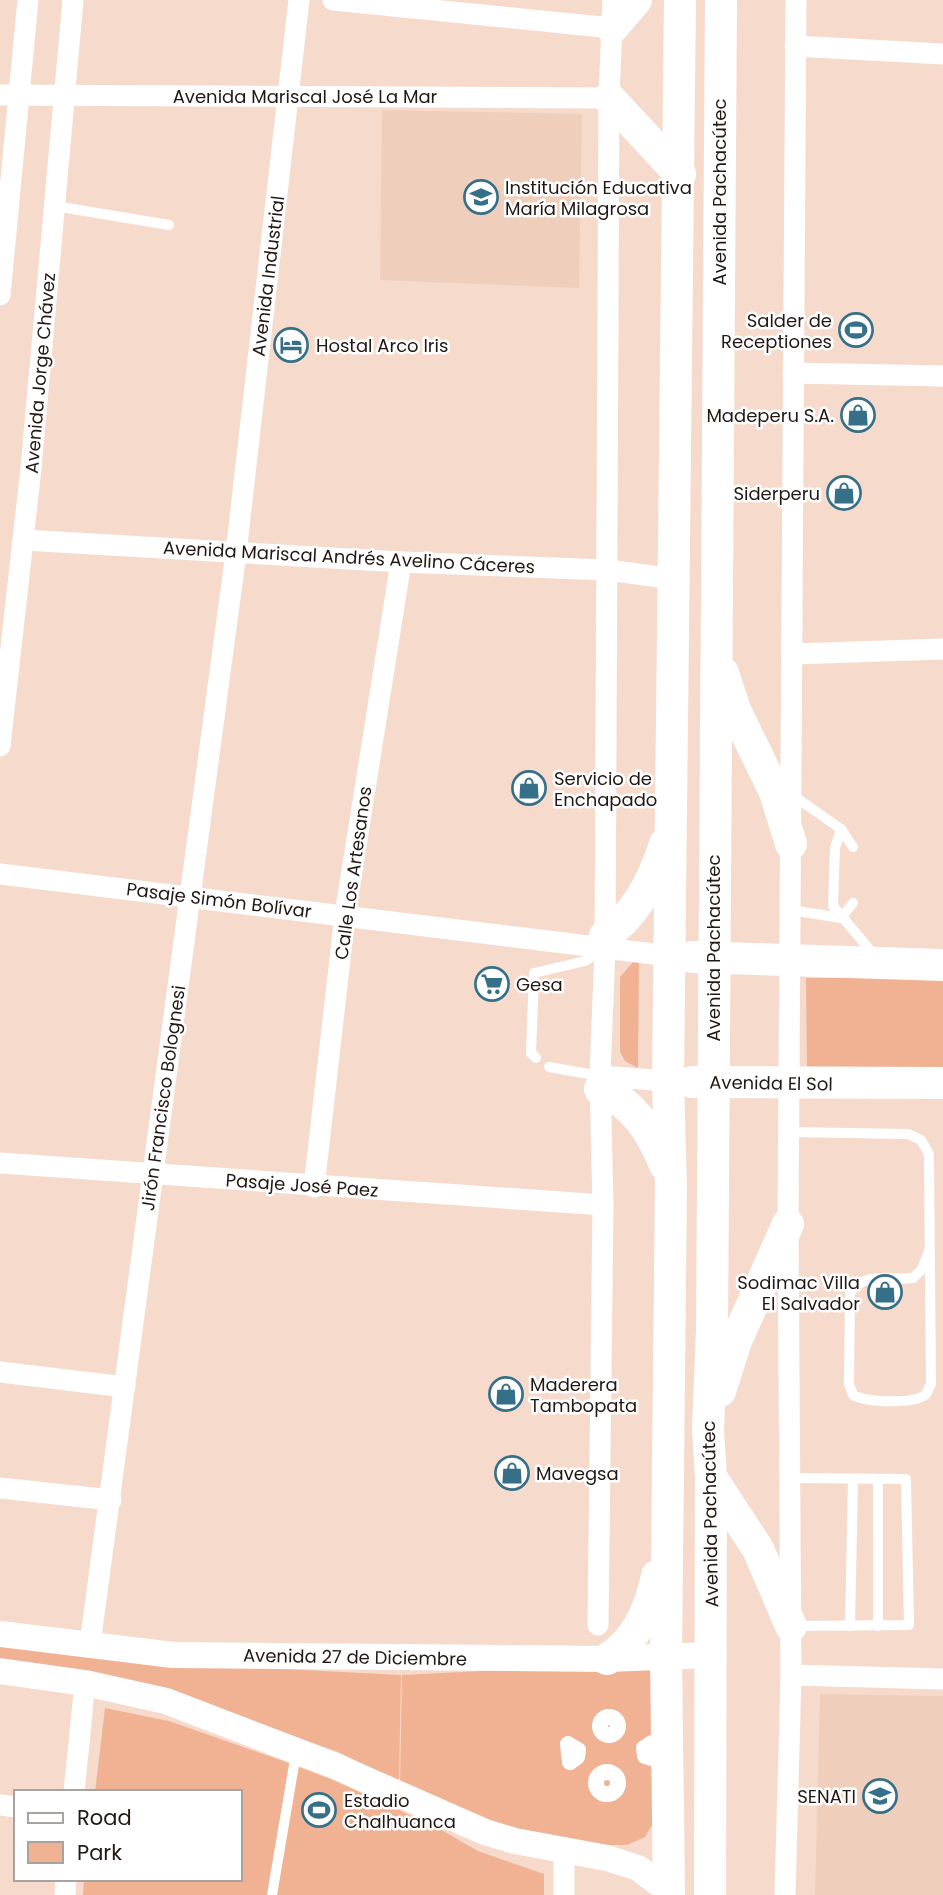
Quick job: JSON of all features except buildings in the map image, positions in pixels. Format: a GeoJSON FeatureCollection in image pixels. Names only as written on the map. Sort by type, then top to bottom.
{"type":"FeatureCollection","features":[{"type":"Feature","properties":{"kind":"main road"},"geometry":{"type":"LineString","coordinates":[[612,14],[636,0]]}},
{"type":"Feature","properties":{"kind":"main road"},"geometry":{"type":"LineString","coordinates":[[669,1893],[666,1657],[671,1186],[668,1081],[680,0]]}},
{"type":"Feature","properties":{"kind":"main road","name":"Avenida Pachacútec"},"geometry":{"type":"LineString","coordinates":[[710,1895],[711,1477],[708,1429],[712,1330],[720,0]]}},
{"type":"Feature","properties":{"kind":"main road"},"geometry":{"type":"LineString","coordinates":[[609,98],[680,174]]}},
{"type":"Feature","properties":{"kind":"main road"},"geometry":{"type":"LineString","coordinates":[[715,651],[735,710],[775,792],[790,844]]}},
{"type":"Feature","properties":{"kind":"main road"},"geometry":{"type":"LineString","coordinates":[[605,942],[642,896],[671,826]]}},
{"type":"Feature","properties":{"kind":"main road"},"geometry":{"type":"LineString","coordinates":[[670,956],[943,965]]}},
{"type":"Feature","properties":{"kind":"main road","name":"Avenida El Sol"},"geometry":{"type":"LineString","coordinates":[[668,1081],[790,1085],[943,1083]]}},
{"type":"Feature","properties":{"kind":"main road"},"geometry":{"type":"LineString","coordinates":[[600,1083],[637,1115],[659,1149],[671,1186]]}},
{"type":"Feature","properties":{"kind":"main road"},"geometry":{"type":"LineString","coordinates":[[708,1429],[736,1341],[788,1224]]}},
{"type":"Feature","properties":{"kind":"main road"},"geometry":{"type":"LineString","coordinates":[[711,1477],[758,1549],[791,1626]]}},
{"type":"Feature","properties":{"kind":"main road"},"geometry":{"type":"LineString","coordinates":[[607,1658],[624,1648],[638,1630],[656,1581],[667,1530]]}},
{"type":"Feature","properties":{"kind":"street"},"geometry":{"type":"LineString","coordinates":[[0,285],[9,95],[28,0]]}},
{"type":"Feature","properties":{"kind":"street","name":"Avenida Jorge Chávez"},"geometry":{"type":"LineString","coordinates":[[0,746],[3,672],[24,540],[73,0]]}},
{"type":"Feature","properties":{"kind":"street","name":"Avenida Industrial"},"geometry":{"type":"LineString","coordinates":[[236,553],[299,0]]}},
{"type":"Feature","properties":{"kind":"street"},"geometry":{"type":"LineString","coordinates":[[333,0],[612,14],[609,98],[605,942],[600,1083],[603,1205],[598,1625]]}},
{"type":"Feature","properties":{"kind":"street"},"geometry":{"type":"LineString","coordinates":[[785,1895],[791,1675],[792,1478],[788,1224],[796,0]]}},
{"type":"Feature","properties":{"kind":"street"},"geometry":{"type":"LineString","coordinates":[[795,46],[943,54]]}},
{"type":"Feature","properties":{"kind":"street","name":"Avenida Mariscal José La Mar"},"geometry":{"type":"LineString","coordinates":[[9,95],[66,97],[289,94],[609,98]]}},
{"type":"Feature","properties":{"kind":"street"},"geometry":{"type":"LineString","coordinates":[[793,373],[943,376]]}},
{"type":"Feature","properties":{"kind":"street","name":"Avenida Mariscal Andrés Avelino Cáceres"},"geometry":{"type":"LineString","coordinates":[[24,540],[401,562],[608,570],[674,579]]}},
{"type":"Feature","properties":{"kind":"street","name":"Jirón Francisco Bolognesi"},"geometry":{"type":"LineString","coordinates":[[90,1644],[236,553]]}},
{"type":"Feature","properties":{"kind":"street","name":"Calle Los Artesanos"},"geometry":{"type":"LineString","coordinates":[[314,1187],[345,915],[401,562]]}},
{"type":"Feature","properties":{"kind":"street"},"geometry":{"type":"LineString","coordinates":[[793,654],[943,649]]}},
{"type":"Feature","properties":{"kind":"street","name":"Pasaje Simón Bolívar"},"geometry":{"type":"LineString","coordinates":[[0,874],[345,915],[605,942]]}},
{"type":"Feature","properties":{"kind":"street"},"geometry":{"type":"LineString","coordinates":[[605,942],[670,956]]}},
{"type":"Feature","properties":{"kind":"street","name":"Avenida El Sol"},"geometry":{"type":"LineString","coordinates":[[600,1083],[668,1081]]}},
{"type":"Feature","properties":{"kind":"street","name":"Pasaje José Paez"},"geometry":{"type":"LineString","coordinates":[[0,1163],[314,1187],[603,1205]]}},
{"type":"Feature","properties":{"kind":"street"},"geometry":{"type":"LineString","coordinates":[[0,1372],[125,1387]]}},
{"type":"Feature","properties":{"kind":"street"},"geometry":{"type":"LineString","coordinates":[[0,1488],[111,1500]]}},
{"type":"Feature","properties":{"kind":"street","name":"Avenida 27 de Diciembre"},"geometry":{"type":"LineString","coordinates":[[0,1634],[173,1655],[607,1658],[711,1656]]}},
{"type":"Feature","properties":{"kind":"street"},"geometry":{"type":"LineString","coordinates":[[0,1671],[85,1683],[166,1701],[299,1752],[485,1832],[564,1851],[607,1858],[638,1868],[669,1893]]}},
{"type":"Feature","properties":{"kind":"street"},"geometry":{"type":"LineString","coordinates":[[791,1675],[943,1679]]}},
{"type":"Feature","properties":{"kind":"street"},"geometry":{"type":"LineString","coordinates":[[74,1790],[85,1683]]}},
{"type":"Feature","properties":{"kind":"street"},"geometry":{"type":"LineString","coordinates":[[564,1851],[564,1895]]}},
{"type":"Feature","properties":{"kind":"lane"},"geometry":{"type":"LineString","coordinates":[[55,206],[169,225]]}},
{"type":"Feature","properties":{"kind":"lane"},"geometry":{"type":"LineString","coordinates":[[791,794],[841,829],[853,847]]}},
{"type":"Feature","properties":{"kind":"lane"},"geometry":{"type":"LineString","coordinates":[[841,829],[835,848],[833,906],[882,964]]}},
{"type":"Feature","properties":{"kind":"lane"},"geometry":{"type":"LineString","coordinates":[[841,918],[853,903]]}},
{"type":"Feature","properties":{"kind":"lane"},"geometry":{"type":"LineString","coordinates":[[791,910],[841,918]]}},
{"type":"Feature","properties":{"kind":"lane"},"geometry":{"type":"LineString","coordinates":[[536,1058],[531,1053],[534,973],[561,972],[584,961],[605,942]]}},
{"type":"Feature","properties":{"kind":"lane"},"geometry":{"type":"LineString","coordinates":[[556,1068],[600,1083]]}},
{"type":"Feature","properties":{"kind":"lane"},"geometry":{"type":"LineString","coordinates":[[789,1132],[908,1134],[921,1140],[929,1154],[930,1248],[931,1384],[925,1395],[915,1399],[865,1402],[853,1395],[849,1384],[850,1293],[856,1285],[866,1280],[913,1278],[922,1269],[930,1248]]}},
{"type":"Feature","properties":{"kind":"lane"},"geometry":{"type":"LineString","coordinates":[[791,1626],[909,1625],[906,1479],[792,1478]]}},
{"type":"Feature","properties":{"kind":"lane"},"geometry":{"type":"LineString","coordinates":[[850,1626],[853,1479]]}},
{"type":"Feature","properties":{"kind":"lane"},"geometry":{"type":"LineString","coordinates":[[878,1479],[878,1626]]}},
{"type":"Feature","properties":{"kind":"lane"},"geometry":{"type":"LineString","coordinates":[[272,1895],[294,1765],[299,1752]]}},
{"type":"Feature","properties":{"kind":"shaded area","name":"Institución Educativa María Milagrosa"},"geometry":{"type":"Polygon","coordinates":[[[382,110],[582,114],[579,288],[380,280],[382,110]]]}},
{"type":"Feature","properties":{"kind":"shaded area","name":"SENATI"},"geometry":{"type":"Polygon","coordinates":[[[820,1694],[943,1696],[943,1895],[815,1895],[820,1694]]]}},
{"type":"Feature","properties":{"kind":"green space"},"geometry":{"type":"Polygon","coordinates":[[[634,961],[639,963],[638,1068],[625,1061],[620,1052],[620,977],[634,961]]]}},
{"type":"Feature","properties":{"kind":"green space"},"geometry":{"type":"Polygon","coordinates":[[[806,978],[943,978],[943,1073],[807,1072],[806,978]]]}},
{"type":"Feature","properties":{"kind":"green space"},"geometry":{"type":"Polygon","coordinates":[[[0,1640],[182,1664],[401,1675],[399,1782],[338,1752],[172,1693],[0,1667],[0,1640]]]}},
{"type":"Feature","properties":{"kind":"green space"},"geometry":{"type":"Polygon","coordinates":[[[562,1667],[654,1667],[654,1822],[645,1837],[627,1845],[561,1845],[521,1837],[400,1783],[402,1675],[562,1667]]]}},
{"type":"Feature","properties":{"kind":"green space","name":"Estadio Chalhuanca"},"geometry":{"type":"Polygon","coordinates":[[[105,1708],[169,1721],[333,1780],[438,1828],[478,1851],[544,1874],[544,1895],[83,1895],[84,1881],[242,1881],[242,1790],[95,1790],[105,1708]]]}},
{"type":"Feature","properties":{"kind":"place","name":"Institución Educativa María Milagrosa"},"geometry":{"type":"Point","coordinates":[481,197]}},
{"type":"Feature","properties":{"kind":"place","name":"Salder de Receptiones"},"geometry":{"type":"Point","coordinates":[856,330]}},
{"type":"Feature","properties":{"kind":"place","name":"Hostal Arco Iris"},"geometry":{"type":"Point","coordinates":[291,345]}},
{"type":"Feature","properties":{"kind":"place","name":"Madeperu S.A."},"geometry":{"type":"Point","coordinates":[858,415]}},
{"type":"Feature","properties":{"kind":"place","name":"Siderperu"},"geometry":{"type":"Point","coordinates":[844,493]}},
{"type":"Feature","properties":{"kind":"place","name":"Servicio de Enchapado"},"geometry":{"type":"Point","coordinates":[529,788]}},
{"type":"Feature","properties":{"kind":"place","name":"Gesa"},"geometry":{"type":"Point","coordinates":[492,984]}},
{"type":"Feature","properties":{"kind":"place","name":"Sodimac Villa El Salvador"},"geometry":{"type":"Point","coordinates":[885,1292]}},
{"type":"Feature","properties":{"kind":"place","name":"Maderera Tambopata"},"geometry":{"type":"Point","coordinates":[506,1394]}},
{"type":"Feature","properties":{"kind":"place","name":"Mavegsa"},"geometry":{"type":"Point","coordinates":[512,1473]}},
{"type":"Feature","properties":{"kind":"place","name":"SENATI"},"geometry":{"type":"Point","coordinates":[880,1796]}},
{"type":"Feature","properties":{"kind":"place","name":"Estadio Chalhuanca"},"geometry":{"type":"Point","coordinates":[319,1810]}}]}
